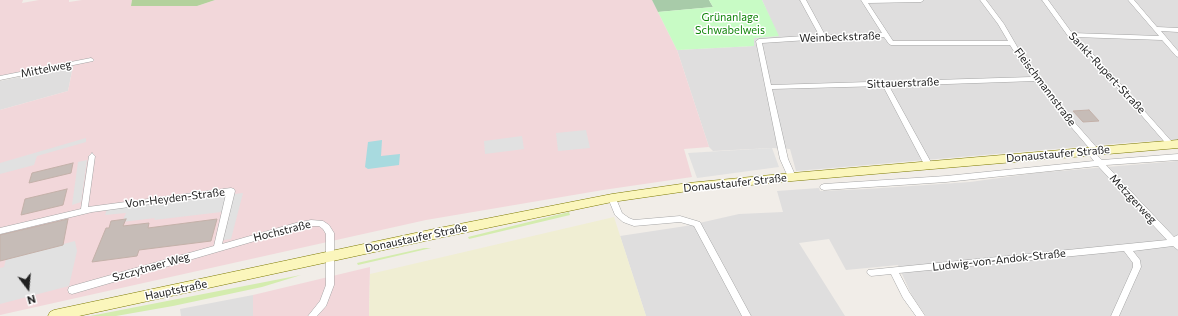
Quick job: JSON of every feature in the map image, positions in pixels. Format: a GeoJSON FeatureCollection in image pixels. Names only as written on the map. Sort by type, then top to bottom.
{"type":"FeatureCollection","features":[{"type":"Feature","properties":{"kind":"main road","name":"Donaustaufer Straße"},"geometry":{"type":"LineString","coordinates":[[299,264],[612,198],[688,187],[1175,144]]}},
{"type":"Feature","properties":{"kind":"main road","name":"Hauptstraße"},"geometry":{"type":"LineString","coordinates":[[54,316],[299,264]]}},
{"type":"Feature","properties":{"kind":"street"},"geometry":{"type":"LineString","coordinates":[[803,0],[823,37]]}},
{"type":"Feature","properties":{"kind":"street"},"geometry":{"type":"LineString","coordinates":[[864,1],[921,0]]}},
{"type":"Feature","properties":{"kind":"street","name":"Fleischmannstraße"},"geometry":{"type":"LineString","coordinates":[[983,0],[1037,79],[1093,151]]}},
{"type":"Feature","properties":{"kind":"street","name":"Sankt-Rupert-Straße"},"geometry":{"type":"LineString","coordinates":[[1045,0],[1070,35],[1097,61],[1175,144]]}},
{"type":"Feature","properties":{"kind":"street"},"geometry":{"type":"LineString","coordinates":[[1131,0],[1178,55]]}},
{"type":"Feature","properties":{"kind":"street"},"geometry":{"type":"LineString","coordinates":[[864,1],[886,35]]}},
{"type":"Feature","properties":{"kind":"street"},"geometry":{"type":"LineString","coordinates":[[1155,29],[1178,30]]}},
{"type":"Feature","properties":{"kind":"street","name":"Weinbeckstraße"},"geometry":{"type":"LineString","coordinates":[[770,88],[759,41],[886,35],[891,44],[1012,43]]}},
{"type":"Feature","properties":{"kind":"street"},"geometry":{"type":"LineString","coordinates":[[1070,35],[1162,38]]}},
{"type":"Feature","properties":{"kind":"street","name":"Mittelweg"},"geometry":{"type":"LineString","coordinates":[[0,78],[91,60]]}},
{"type":"Feature","properties":{"kind":"street","name":"Sittauerstraße"},"geometry":{"type":"LineString","coordinates":[[770,88],[1037,79]]}},
{"type":"Feature","properties":{"kind":"street"},"geometry":{"type":"LineString","coordinates":[[885,84],[929,166]]}},
{"type":"Feature","properties":{"kind":"street"},"geometry":{"type":"LineString","coordinates":[[770,88],[784,159],[792,177]]}},
{"type":"Feature","properties":{"kind":"street","name":"Metzgerweg"},"geometry":{"type":"LineString","coordinates":[[1093,151],[1099,163],[1177,242]]}},
{"type":"Feature","properties":{"kind":"street"},"geometry":{"type":"LineString","coordinates":[[84,210],[92,156]]}},
{"type":"Feature","properties":{"kind":"street","name":"Donaustaufer Straße"},"geometry":{"type":"LineString","coordinates":[[824,187],[946,179],[1099,163],[1178,157]]}},
{"type":"Feature","properties":{"kind":"street","name":"Von-Heyden-Straße"},"geometry":{"type":"LineString","coordinates":[[0,231],[84,210],[231,191],[217,249]]}},
{"type":"Feature","properties":{"kind":"street"},"geometry":{"type":"LineString","coordinates":[[612,198],[619,215],[634,223],[680,220],[697,224],[747,316]]}},
{"type":"Feature","properties":{"kind":"street","name":"Hochstraße"},"geometry":{"type":"LineString","coordinates":[[230,245],[296,226],[320,223],[326,227],[330,233],[331,257]]}},
{"type":"Feature","properties":{"kind":"street","name":"Ludwig-von-Andok-Straße"},"geometry":{"type":"LineString","coordinates":[[871,272],[1177,242]]}},
{"type":"Feature","properties":{"kind":"street","name":"Szczytnaer Weg"},"geometry":{"type":"LineString","coordinates":[[72,290],[230,245]]}},
{"type":"Feature","properties":{"kind":"street"},"geometry":{"type":"LineString","coordinates":[[1115,316],[1137,267],[1136,262],[1126,248]]}},
{"type":"Feature","properties":{"kind":"street"},"geometry":{"type":"LineString","coordinates":[[312,316],[323,302],[330,285],[331,257]]}},
{"type":"Feature","properties":{"kind":"street"},"geometry":{"type":"LineString","coordinates":[[893,270],[906,295],[921,316]]}},
{"type":"Feature","properties":{"kind":"shaded area"},"geometry":{"type":"Polygon","coordinates":[[[0,0],[23,0],[22,3],[39,0],[69,0],[69,2],[82,0],[132,0],[131,6],[197,6],[215,0],[652,0],[677,50],[709,147],[684,149],[692,177],[603,190],[426,220],[0,315],[0,110],[68,91],[74,62],[0,76],[0,0]]]}},
{"type":"Feature","properties":{"kind":"shaded area"},"geometry":{"type":"Polygon","coordinates":[[[762,0],[1178,0],[1178,140],[1135,142],[796,171],[790,149],[772,148],[713,151],[709,147],[677,50],[754,46],[754,38],[778,36],[762,0]]]}},
{"type":"Feature","properties":{"kind":"shaded area"},"geometry":{"type":"Polygon","coordinates":[[[714,26],[717,33],[695,35],[692,28],[714,26]]]}},
{"type":"Feature","properties":{"kind":"shaded area"},"geometry":{"type":"Polygon","coordinates":[[[73,66],[68,91],[0,110],[0,81],[73,66]]]}},
{"type":"Feature","properties":{"kind":"shaded area"},"geometry":{"type":"Polygon","coordinates":[[[586,130],[590,148],[558,151],[556,133],[586,130]]]}},
{"type":"Feature","properties":{"kind":"shaded area"},"geometry":{"type":"Polygon","coordinates":[[[522,136],[524,149],[485,154],[484,141],[522,136]]]}},
{"type":"Feature","properties":{"kind":"shaded area"},"geometry":{"type":"Polygon","coordinates":[[[86,138],[86,142],[37,156],[34,165],[0,174],[0,163],[86,138]]]}},
{"type":"Feature","properties":{"kind":"shaded area"},"geometry":{"type":"Polygon","coordinates":[[[772,148],[779,167],[697,178],[688,153],[772,148]]]}},
{"type":"Feature","properties":{"kind":"shaded area"},"geometry":{"type":"Polygon","coordinates":[[[87,160],[81,202],[72,205],[78,162],[87,160]]]}},
{"type":"Feature","properties":{"kind":"shaded area"},"geometry":{"type":"Polygon","coordinates":[[[1178,161],[1178,316],[926,316],[912,296],[898,265],[846,270],[829,239],[799,243],[845,316],[646,316],[620,236],[686,226],[739,214],[783,212],[777,191],[819,188],[820,191],[867,189],[970,182],[1036,173],[1178,161]]]}},
{"type":"Feature","properties":{"kind":"shaded area"},"geometry":{"type":"Polygon","coordinates":[[[243,193],[231,239],[223,240],[230,211],[154,220],[155,218],[122,222],[126,213],[105,215],[107,209],[243,193]]]}},
{"type":"Feature","properties":{"kind":"shaded area"},"geometry":{"type":"Polygon","coordinates":[[[614,217],[646,316],[369,316],[370,274],[614,217]]]}},
{"type":"Feature","properties":{"kind":"shaded area"},"geometry":{"type":"Polygon","coordinates":[[[75,241],[77,251],[69,286],[0,304],[0,268],[4,267],[6,259],[75,241]]]}},
{"type":"Feature","properties":{"kind":"shaded area"},"geometry":{"type":"Polygon","coordinates":[[[370,267],[369,316],[253,316],[253,295],[370,267]]]}},
{"type":"Feature","properties":{"kind":"shaded area"},"geometry":{"type":"Polygon","coordinates":[[[253,295],[253,316],[181,316],[180,309],[253,295]]]}},
{"type":"Feature","properties":{"kind":"green space"},"geometry":{"type":"Polygon","coordinates":[[[132,0],[215,0],[197,6],[131,6],[132,0]]]}},
{"type":"Feature","properties":{"kind":"green space"},"geometry":{"type":"Polygon","coordinates":[[[652,0],[709,0],[713,7],[658,12],[652,0]]]}},
{"type":"Feature","properties":{"kind":"green space","name":"Grünanlage Schwabelweis"},"geometry":{"type":"Polygon","coordinates":[[[709,0],[762,0],[779,36],[754,38],[754,46],[677,50],[658,12],[713,7],[709,0]]]}},
{"type":"Feature","properties":{"kind":"green space"},"geometry":{"type":"Polygon","coordinates":[[[569,212],[570,215],[469,239],[468,237],[569,212]]]}},
{"type":"Feature","properties":{"kind":"green space"},"geometry":{"type":"Polygon","coordinates":[[[424,248],[431,248],[358,265],[357,263],[424,248]]]}},
{"type":"Feature","properties":{"kind":"green space"},"geometry":{"type":"Polygon","coordinates":[[[301,275],[262,287],[173,306],[116,316],[90,316],[301,275]]]}},
{"type":"Feature","properties":{"kind":"water"},"geometry":{"type":"Polygon","coordinates":[[[382,140],[381,156],[400,154],[399,165],[368,169],[365,167],[368,142],[382,140]]]}},
{"type":"Feature","properties":{"kind":"building"},"geometry":{"type":"Polygon","coordinates":[[[1089,110],[1099,121],[1083,122],[1073,111],[1089,110]]]}},
{"type":"Feature","properties":{"kind":"building"},"geometry":{"type":"Polygon","coordinates":[[[73,163],[71,173],[29,183],[32,173],[73,163]]]}},
{"type":"Feature","properties":{"kind":"building"},"geometry":{"type":"Polygon","coordinates":[[[67,189],[63,205],[21,215],[25,199],[67,189]]]}},
{"type":"Feature","properties":{"kind":"building"},"geometry":{"type":"Polygon","coordinates":[[[68,219],[63,245],[0,261],[0,235],[68,219]]]}},
{"type":"Feature","properties":{"kind":"building"},"geometry":{"type":"Polygon","coordinates":[[[126,219],[123,226],[149,223],[148,228],[217,219],[211,241],[139,250],[137,256],[92,262],[106,228],[109,228],[111,221],[126,219]]]}}]}
